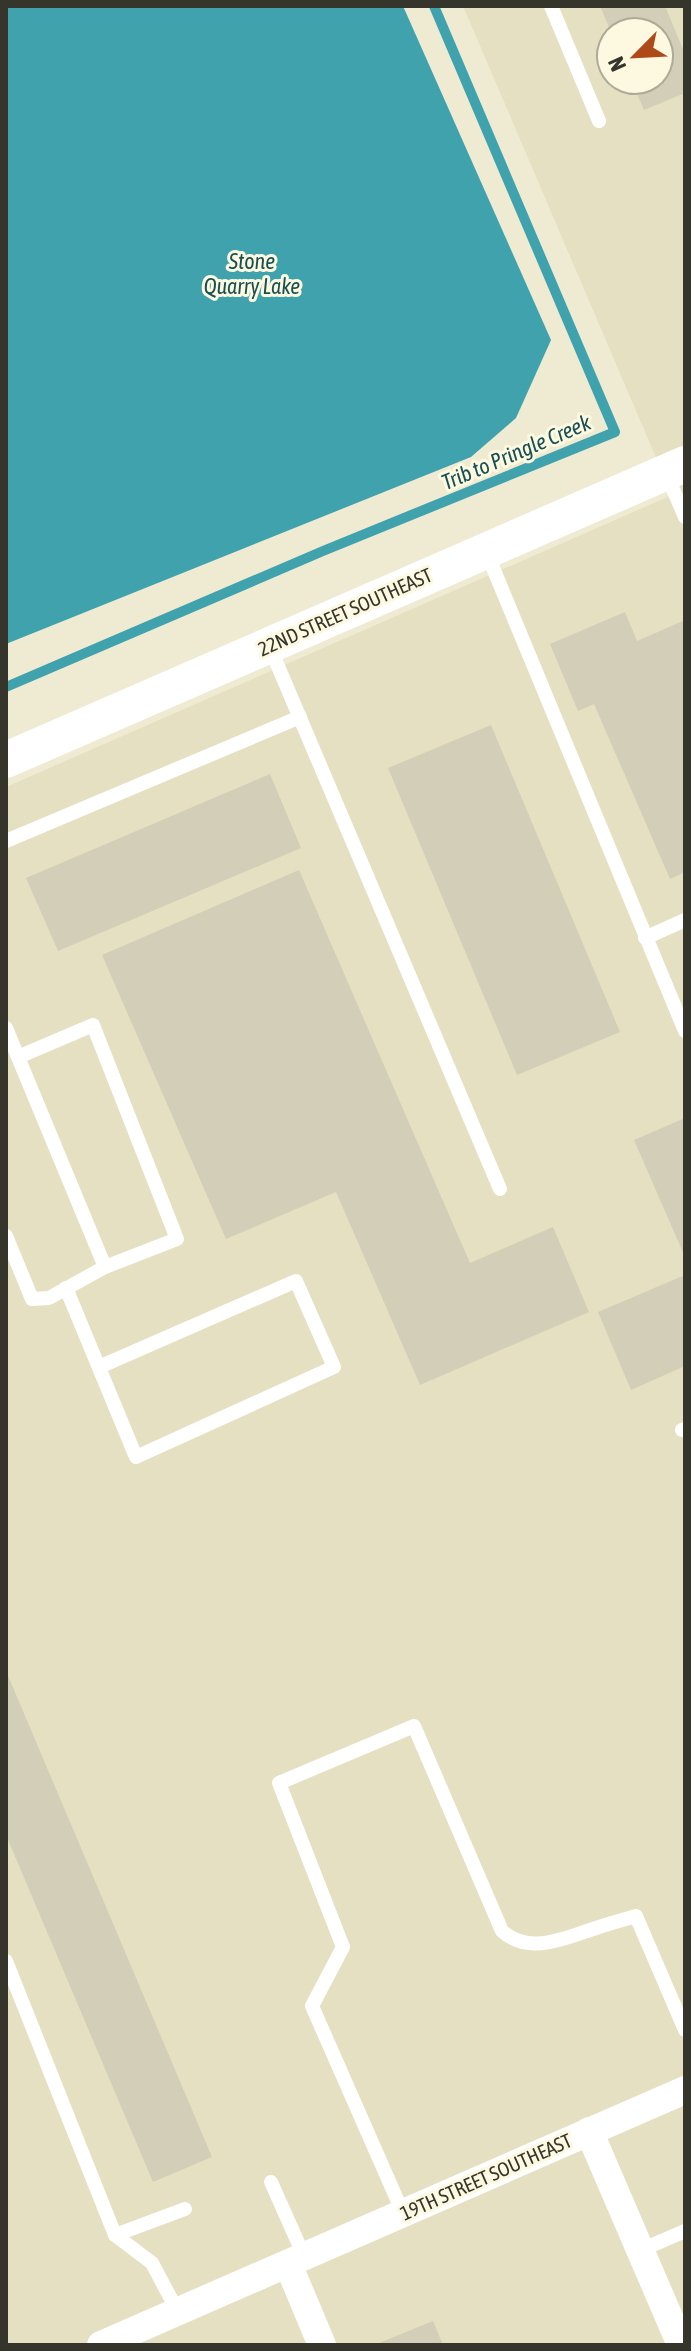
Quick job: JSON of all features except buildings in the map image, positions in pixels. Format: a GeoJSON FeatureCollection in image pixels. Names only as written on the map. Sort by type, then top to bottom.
{"type":"FeatureCollection","features":[{"type":"Feature","properties":{"kind":"street","name":"22ND STREET SOUTHEAST"},"geometry":{"type":"LineString","coordinates":[[6,760],[676,468]]}},
{"type":"Feature","properties":{"kind":"street","name":"19TH STREET SOUTHEAST"},"geometry":{"type":"LineString","coordinates":[[101,2345],[685,2090]]}},
{"type":"Feature","properties":{"kind":"street"},"geometry":{"type":"LineString","coordinates":[[589,2131],[681,2345]]}},
{"type":"Feature","properties":{"kind":"street"},"geometry":{"type":"LineString","coordinates":[[296,2260],[322,2345]]}},
{"type":"Feature","properties":{"kind":"lane"},"geometry":{"type":"LineString","coordinates":[[551,6],[599,121]]}},
{"type":"Feature","properties":{"kind":"lane"},"geometry":{"type":"LineString","coordinates":[[676,468],[685,517]]}},
{"type":"Feature","properties":{"kind":"lane"},"geometry":{"type":"LineString","coordinates":[[486,551],[685,1031]]}},
{"type":"Feature","properties":{"kind":"lane"},"geometry":{"type":"LineString","coordinates":[[269,645],[500,1189]]}},
{"type":"Feature","properties":{"kind":"lane"},"geometry":{"type":"LineString","coordinates":[[6,841],[300,717]]}},
{"type":"Feature","properties":{"kind":"lane"},"geometry":{"type":"LineString","coordinates":[[645,938],[685,920]]}},
{"type":"Feature","properties":{"kind":"lane"},"geometry":{"type":"LineString","coordinates":[[6,1236],[32,1299],[49,1298],[105,1267],[177,1239],[93,1025],[18,1057]]}},
{"type":"Feature","properties":{"kind":"lane"},"geometry":{"type":"LineString","coordinates":[[8,1036],[105,1267]]}},
{"type":"Feature","properties":{"kind":"lane"},"geometry":{"type":"LineString","coordinates":[[66,1288],[136,1457],[334,1367],[296,1281],[99,1367]]}},
{"type":"Feature","properties":{"kind":"lane"},"geometry":{"type":"LineString","coordinates":[[403,2213],[312,2006],[343,1947],[279,1783],[414,1726],[502,1931],[510,1938],[536,1945],[561,1941],[636,1916],[685,2030]]}},
{"type":"Feature","properties":{"kind":"lane"},"geometry":{"type":"LineString","coordinates":[[6,1961],[115,2235],[152,2263],[178,2312]]}},
{"type":"Feature","properties":{"kind":"lane"},"geometry":{"type":"LineString","coordinates":[[271,2182],[296,2260]]}},
{"type":"Feature","properties":{"kind":"lane"},"geometry":{"type":"LineString","coordinates":[[115,2235],[185,2209]]}},
{"type":"Feature","properties":{"kind":"lane"},"geometry":{"type":"LineString","coordinates":[[641,2250],[685,2231]]}},
{"type":"Feature","properties":{"kind":"shaded area"},"geometry":{"type":"Polygon","coordinates":[[[463,6],[685,6],[685,2345],[6,2345],[6,787],[672,495],[463,6]]]}},
{"type":"Feature","properties":{"kind":"water","name":"Stone Quarry Lake"},"geometry":{"type":"Polygon","coordinates":[[[6,6],[403,6],[551,340],[516,418],[471,457],[6,644],[6,6]]]}},
{"type":"Feature","properties":{"kind":"waterway","name":"Trib to Pringle Creek"},"geometry":{"type":"LineString","coordinates":[[6,687],[323,551],[615,432],[434,6]]}}]}
